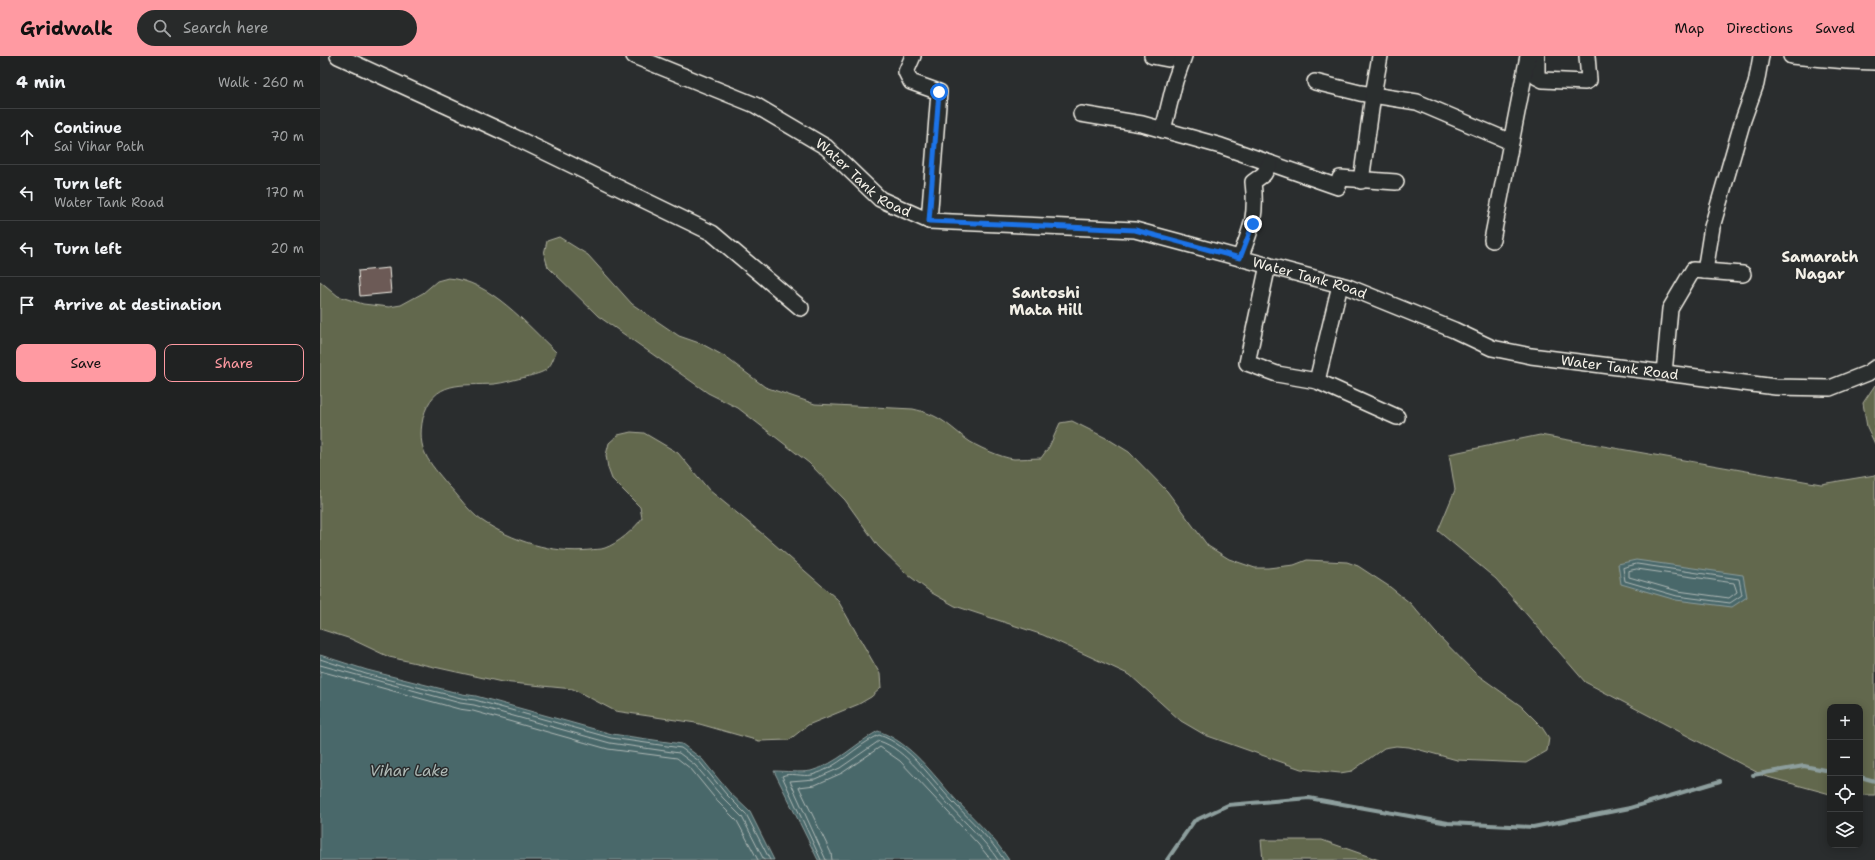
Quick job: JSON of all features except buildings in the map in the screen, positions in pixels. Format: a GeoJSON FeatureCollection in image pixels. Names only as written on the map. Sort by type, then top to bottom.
{"type":"FeatureCollection","features":[{"type":"Feature","properties":{"kind":"street"},"geometry":{"type":"LineString","coordinates":[[338,56],[506,133],[712,233],[802,308]]}},
{"type":"Feature","properties":{"kind":"street","name":"Water Tank Road"},"geometry":{"type":"LineString","coordinates":[[634,56],[755,105],[826,147],[880,200],[929,221],[1135,230],[1340,285],[1454,330],[1492,348],[1531,356],[1776,387],[1830,388],[1868,373],[1875,368]]}},
{"type":"Feature","properties":{"kind":"street"},"geometry":{"type":"LineString","coordinates":[[913,56],[906,72],[911,82],[939,92],[929,221]]}},
{"type":"Feature","properties":{"kind":"street"},"geometry":{"type":"LineString","coordinates":[[1152,56],[1168,59],[1171,56]]}},
{"type":"Feature","properties":{"kind":"street"},"geometry":{"type":"LineString","coordinates":[[1164,130],[1175,81],[1184,56]]}},
{"type":"Feature","properties":{"kind":"street"},"geometry":{"type":"LineString","coordinates":[[1361,180],[1380,56]]}},
{"type":"Feature","properties":{"kind":"street"},"geometry":{"type":"LineString","coordinates":[[1492,240],[1528,56]]}},
{"type":"Feature","properties":{"kind":"street"},"geometry":{"type":"LineString","coordinates":[[1537,56],[1537,77],[1543,80],[1585,82],[1589,80],[1587,56]]}},
{"type":"Feature","properties":{"kind":"street"},"geometry":{"type":"LineString","coordinates":[[1705,271],[1712,227],[1743,120],[1756,84],[1761,56]]}},
{"type":"Feature","properties":{"kind":"street"},"geometry":{"type":"LineString","coordinates":[[1791,56],[1847,62],[1875,62]]}},
{"type":"Feature","properties":{"kind":"street"},"geometry":{"type":"LineString","coordinates":[[1315,82],[1373,95],[1417,102],[1511,142]]}},
{"type":"Feature","properties":{"kind":"street"},"geometry":{"type":"LineString","coordinates":[[1081,114],[1142,124],[1164,130],[1220,146],[1338,187],[1340,178],[1396,182]]}},
{"type":"Feature","properties":{"kind":"street"},"geometry":{"type":"LineString","coordinates":[[1240,258],[1253,224],[1256,204],[1253,182],[1264,174],[1270,163]]}},
{"type":"Feature","properties":{"kind":"street"},"geometry":{"type":"LineString","coordinates":[[1268,265],[1247,363],[1278,374],[1317,381],[1398,418]]}},
{"type":"Feature","properties":{"kind":"street"},"geometry":{"type":"LineString","coordinates":[[1664,373],[1670,309],[1693,270],[1743,274]]}},
{"type":"Feature","properties":{"kind":"street"},"geometry":{"type":"LineString","coordinates":[[1317,381],[1340,285]]}},
{"type":"Feature","properties":{"kind":"green space"},"geometry":{"type":"Polygon","coordinates":[[[559,237],[588,255],[632,304],[679,336],[702,344],[724,356],[765,387],[815,404],[913,409],[922,411],[942,420],[976,445],[996,454],[1014,459],[1041,458],[1049,447],[1060,423],[1072,421],[1108,439],[1129,452],[1167,491],[1208,546],[1229,559],[1255,568],[1294,565],[1307,560],[1347,562],[1358,566],[1390,587],[1410,603],[1435,632],[1475,673],[1521,706],[1541,726],[1549,738],[1547,751],[1526,763],[1457,760],[1409,747],[1396,746],[1384,748],[1352,771],[1340,773],[1301,769],[1205,735],[1181,721],[1130,675],[1043,635],[955,606],[932,593],[908,575],[878,546],[845,500],[809,463],[738,408],[708,393],[598,316],[548,267],[544,254],[547,241],[559,237]]]}},
{"type":"Feature","properties":{"kind":"green space"},"geometry":{"type":"Polygon","coordinates":[[[448,278],[464,281],[493,295],[520,317],[556,352],[552,362],[546,370],[541,373],[494,384],[460,385],[450,387],[441,391],[428,405],[421,429],[421,439],[426,455],[435,469],[472,512],[481,520],[506,534],[519,540],[547,548],[576,551],[601,549],[610,546],[625,536],[642,518],[640,507],[612,479],[608,468],[606,455],[609,443],[618,435],[631,432],[644,433],[678,453],[709,490],[765,536],[837,599],[880,674],[881,688],[871,697],[859,704],[808,725],[789,740],[759,741],[696,723],[615,711],[573,689],[502,682],[389,657],[351,639],[320,629],[320,281],[338,296],[363,304],[389,307],[401,305],[423,293],[437,281],[448,278]]]}},
{"type":"Feature","properties":{"kind":"green space"},"geometry":{"type":"Polygon","coordinates":[[[1875,385],[1875,444],[1867,427],[1863,403],[1875,385]]]}},
{"type":"Feature","properties":{"kind":"green space"},"geometry":{"type":"Polygon","coordinates":[[[1540,435],[1821,484],[1875,475],[1875,795],[1863,795],[1863,704],[1827,704],[1827,793],[1764,776],[1585,682],[1496,579],[1438,531],[1455,490],[1449,454],[1540,435]]]}},
{"type":"Feature","properties":{"kind":"green space"},"geometry":{"type":"Polygon","coordinates":[[[1261,840],[1322,840],[1379,860],[1263,860],[1261,840]]]}},
{"type":"Feature","properties":{"kind":"water"},"geometry":{"type":"Polygon","coordinates":[[[1636,560],[1743,575],[1747,597],[1732,607],[1676,600],[1621,584],[1618,564],[1636,560]]]}},
{"type":"Feature","properties":{"kind":"water","name":"Vihar Lake"},"geometry":{"type":"Polygon","coordinates":[[[320,655],[367,670],[462,694],[476,696],[612,734],[682,744],[702,759],[729,792],[750,812],[774,860],[320,860],[320,655]]]}},
{"type":"Feature","properties":{"kind":"water"},"geometry":{"type":"Polygon","coordinates":[[[878,731],[901,743],[921,760],[990,836],[1009,860],[818,860],[774,771],[807,772],[820,768],[838,758],[878,731]]]}},
{"type":"Feature","properties":{"kind":"waterway"},"geometry":{"type":"LineString","coordinates":[[1753,775],[1804,766],[1827,770]]}},
{"type":"Feature","properties":{"kind":"waterway"},"geometry":{"type":"LineString","coordinates":[[1863,778],[1875,781]]}},
{"type":"Feature","properties":{"kind":"waterway"},"geometry":{"type":"LineString","coordinates":[[1167,860],[1194,821],[1228,805],[1309,798],[1448,823],[1533,827],[1630,808],[1720,781]]}},
{"type":"Feature","properties":{"kind":"district","name":"Samarath Nagar"},"geometry":{"type":"Point","coordinates":[1820,266]}},
{"type":"Feature","properties":{"kind":"district","name":"Santoshi Mata Hill"},"geometry":{"type":"Point","coordinates":[1046,302]}},
{"type":"Feature","properties":{"kind":"route"},"geometry":{"type":"LineString","coordinates":[[939,92],[934,139],[933,186],[929,221],[1135,230],[1240,258],[1253,224]]}}]}
